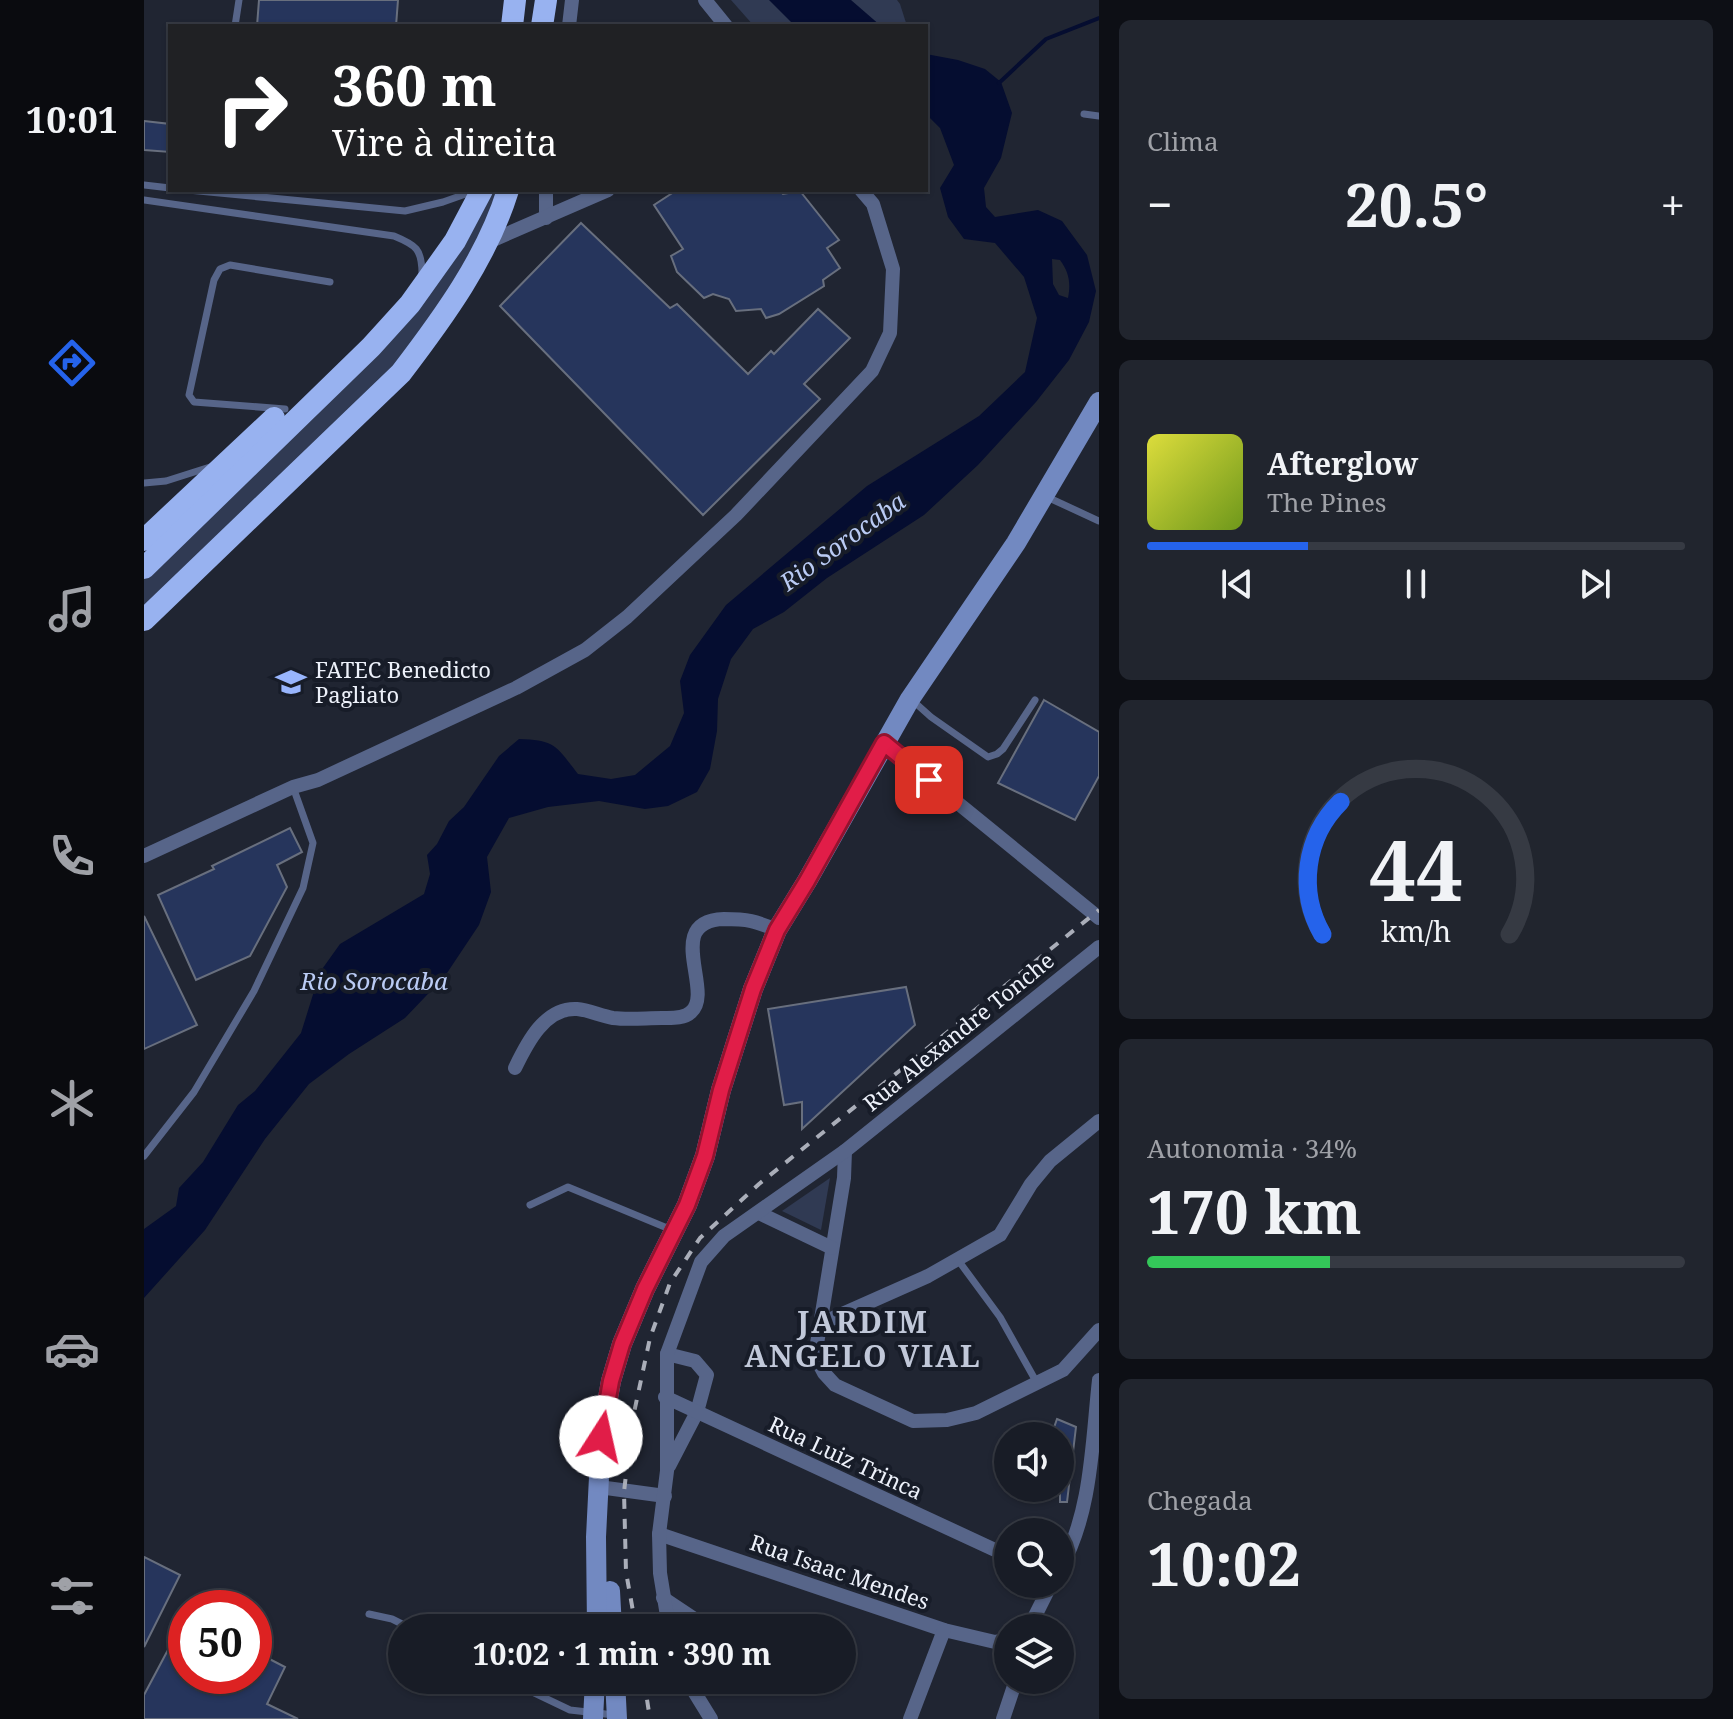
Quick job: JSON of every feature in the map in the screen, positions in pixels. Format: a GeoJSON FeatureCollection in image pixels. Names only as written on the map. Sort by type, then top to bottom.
{"type":"FeatureCollection","features":[{"type":"Feature","properties":{"kind":"highway"},"geometry":{"type":"LineString","coordinates":[[512,24],[515,0]]}},
{"type":"Feature","properties":{"kind":"highway"},"geometry":{"type":"LineString","coordinates":[[542,24],[546,0]]}},
{"type":"Feature","properties":{"kind":"highway"},"geometry":{"type":"LineString","coordinates":[[144,568],[371,347],[416,295],[455,241],[478,192]]}},
{"type":"Feature","properties":{"kind":"highway"},"geometry":{"type":"LineString","coordinates":[[144,620],[401,373],[433,332],[478,259],[507,192]]}},
{"type":"Feature","properties":{"kind":"highway"},"geometry":{"type":"LineString","coordinates":[[144,540],[285,409],[416,295]]}},
{"type":"Feature","properties":{"kind":"main road"},"geometry":{"type":"LineString","coordinates":[[597,1614],[596,1537],[601,1437],[611,1381],[622,1344],[705,1156],[738,1032],[777,930],[910,699],[1016,543],[1099,402]]}},
{"type":"Feature","properties":{"kind":"main road"},"geometry":{"type":"LineString","coordinates":[[599,1494],[608,1555],[611,1614]]}},
{"type":"Feature","properties":{"kind":"main road"},"geometry":{"type":"LineString","coordinates":[[593,1716],[594,1694]]}},
{"type":"Feature","properties":{"kind":"main road"},"geometry":{"type":"LineString","coordinates":[[616,1694],[617,1717]]}},
{"type":"Feature","properties":{"kind":"street"},"geometry":{"type":"LineString","coordinates":[[569,24],[572,0]]}},
{"type":"Feature","properties":{"kind":"street"},"geometry":{"type":"LineString","coordinates":[[705,0],[724,24]]}},
{"type":"Feature","properties":{"kind":"street"},"geometry":{"type":"LineString","coordinates":[[546,192],[546,218]]}},
{"type":"Feature","properties":{"kind":"street"},"geometry":{"type":"LineString","coordinates":[[486,243],[604,192]]}},
{"type":"Feature","properties":{"kind":"street"},"geometry":{"type":"LineString","coordinates":[[144,856],[516,688],[585,650],[627,617],[736,515],[872,371],[890,333],[893,269],[873,204],[863,192]]}},
{"type":"Feature","properties":{"kind":"street"},"geometry":{"type":"LineString","coordinates":[[884,743],[1099,918]]}},
{"type":"Feature","properties":{"kind":"street"},"geometry":{"type":"LineString","coordinates":[[515,1068],[538,1028],[558,1011],[577,1009],[615,1018],[676,1018],[689,1014],[695,1008],[697,994],[692,948],[697,929],[708,920],[749,919],[777,930]]}},
{"type":"Feature","properties":{"kind":"street","name":"Rua Alexandre Tonche"},"geometry":{"type":"LineString","coordinates":[[666,1614],[659,1534],[667,1471],[667,1354],[701,1262],[724,1236],[845,1151],[1099,947]]}},
{"type":"Feature","properties":{"kind":"street"},"geometry":{"type":"LineString","coordinates":[[820,1324],[958,1260],[1000,1235],[1050,1161],[1099,1121]]}},
{"type":"Feature","properties":{"kind":"street"},"geometry":{"type":"LineString","coordinates":[[845,1151],[844,1178],[815,1356],[835,1385],[913,1421],[947,1420],[976,1413],[1063,1370],[1099,1330]]}},
{"type":"Feature","properties":{"kind":"street"},"geometry":{"type":"LineString","coordinates":[[759,1213],[832,1248]]}},
{"type":"Feature","properties":{"kind":"street"},"geometry":{"type":"LineString","coordinates":[[667,1354],[695,1361],[707,1375],[697,1412],[667,1471]]}},
{"type":"Feature","properties":{"kind":"street"},"geometry":{"type":"LineString","coordinates":[[1074,1532],[1085,1497],[1099,1380]]}},
{"type":"Feature","properties":{"kind":"street","name":"Rua Luiz Trinca"},"geometry":{"type":"LineString","coordinates":[[665,1397],[994,1550]]}},
{"type":"Feature","properties":{"kind":"street"},"geometry":{"type":"LineString","coordinates":[[599,1494],[665,1496]]}},
{"type":"Feature","properties":{"kind":"street","name":"Rua Isaac Mendes"},"geometry":{"type":"LineString","coordinates":[[659,1534],[944,1630],[994,1642]]}},
{"type":"Feature","properties":{"kind":"street"},"geometry":{"type":"LineString","coordinates":[[663,1598],[687,1614]]}},
{"type":"Feature","properties":{"kind":"street"},"geometry":{"type":"LineString","coordinates":[[910,1719],[944,1630]]}},
{"type":"Feature","properties":{"kind":"street"},"geometry":{"type":"LineString","coordinates":[[696,1694],[711,1719]]}},
{"type":"Feature","properties":{"kind":"street"},"geometry":{"type":"LineString","coordinates":[[1003,1719],[1011,1694]]}},
{"type":"Feature","properties":{"kind":"lane"},"geometry":{"type":"LineString","coordinates":[[235,24],[239,0]]}},
{"type":"Feature","properties":{"kind":"lane"},"geometry":{"type":"LineString","coordinates":[[1084,114],[1099,116]]}},
{"type":"Feature","properties":{"kind":"lane"},"geometry":{"type":"LineString","coordinates":[[144,185],[168,188]]}},
{"type":"Feature","properties":{"kind":"lane"},"geometry":{"type":"LineString","coordinates":[[209,192],[405,211],[473,192]]}},
{"type":"Feature","properties":{"kind":"lane"},"geometry":{"type":"LineString","coordinates":[[144,200],[394,236],[412,244],[422,257],[416,295]]}},
{"type":"Feature","properties":{"kind":"lane"},"geometry":{"type":"LineString","coordinates":[[285,409],[194,402],[189,395],[214,280],[220,269],[230,265],[330,282]]}},
{"type":"Feature","properties":{"kind":"lane"},"geometry":{"type":"LineString","coordinates":[[144,483],[166,481],[228,462]]}},
{"type":"Feature","properties":{"kind":"lane"},"geometry":{"type":"LineString","coordinates":[[1043,495],[1099,521]]}},
{"type":"Feature","properties":{"kind":"lane"},"geometry":{"type":"LineString","coordinates":[[910,699],[988,757],[1003,749],[1035,700]]}},
{"type":"Feature","properties":{"kind":"lane"},"geometry":{"type":"LineString","coordinates":[[144,1156],[194,1092],[254,991],[303,888],[313,843],[293,787]]}},
{"type":"Feature","properties":{"kind":"lane"},"geometry":{"type":"LineString","coordinates":[[530,1205],[568,1187],[674,1230]]}},
{"type":"Feature","properties":{"kind":"lane"},"geometry":{"type":"LineString","coordinates":[[958,1260],[1000,1317],[1037,1383]]}},
{"type":"Feature","properties":{"kind":"lane"},"geometry":{"type":"LineString","coordinates":[[369,1614],[388,1618]]}},
{"type":"Feature","properties":{"kind":"lane"},"geometry":{"type":"LineString","coordinates":[[536,1694],[570,1710],[593,1716],[617,1717]]}},
{"type":"Feature","properties":{"kind":"shaded area"},"geometry":{"type":"Polygon","coordinates":[[[731,0],[897,0],[906,24],[752,24],[731,0]]]}},
{"type":"Feature","properties":{"kind":"shaded area"},"geometry":{"type":"Polygon","coordinates":[[[488,192],[499,192],[457,283],[394,368],[144,608],[144,576],[314,418],[363,368],[488,192]]]}},
{"type":"Feature","properties":{"kind":"shaded area"},"geometry":{"type":"Polygon","coordinates":[[[830,1178],[821,1230],[782,1211],[830,1178]]]}},
{"type":"Feature","properties":{"kind":"water"},"geometry":{"type":"Polygon","coordinates":[[[769,0],[851,0],[879,24],[793,24],[769,0]]]}},
{"type":"Feature","properties":{"kind":"water","name":"Rio Sorocaba"},"geometry":{"type":"Polygon","coordinates":[[[928,54],[985,69],[1001,82],[1012,113],[1001,158],[984,188],[986,207],[995,217],[1038,210],[1062,221],[1087,255],[1096,291],[1089,322],[1069,360],[1036,402],[978,465],[924,515],[827,578],[784,612],[753,629],[731,659],[718,699],[717,731],[710,769],[697,792],[668,806],[645,809],[599,801],[548,807],[509,818],[487,857],[491,892],[479,925],[445,976],[405,1018],[309,1084],[265,1139],[205,1230],[144,1298],[144,1229],[176,1206],[179,1188],[203,1162],[238,1105],[255,1091],[301,1033],[320,972],[340,944],[424,894],[430,874],[427,855],[499,756],[519,739],[541,741],[554,746],[578,774],[611,779],[635,775],[670,746],[684,713],[680,681],[690,655],[726,605],[867,486],[979,416],[1025,372],[1037,318],[1024,277],[995,243],[964,239],[948,217],[940,188],[954,165],[940,128],[928,116],[928,54]],[[1052,259],[1053,284],[1059,295],[1068,298],[1069,287],[1060,260],[1052,259]]]}},
{"type":"Feature","properties":{"kind":"building"},"geometry":{"type":"Polygon","coordinates":[[[259,0],[398,0],[396,24],[257,24],[259,0]]]}},
{"type":"Feature","properties":{"kind":"building"},"geometry":{"type":"Polygon","coordinates":[[[144,121],[168,124],[168,152],[144,150],[144,121]]]}},
{"type":"Feature","properties":{"kind":"building"},"geometry":{"type":"Polygon","coordinates":[[[674,192],[801,192],[839,240],[827,248],[840,268],[823,280],[824,286],[779,314],[766,318],[761,309],[736,311],[729,299],[713,294],[704,298],[677,272],[671,256],[683,249],[654,205],[674,192]]]}},
{"type":"Feature","properties":{"kind":"building"},"geometry":{"type":"Polygon","coordinates":[[[581,223],[670,308],[677,304],[748,374],[771,351],[774,354],[818,309],[850,338],[804,384],[820,399],[703,515],[500,306],[581,223]]]}},
{"type":"Feature","properties":{"kind":"building"},"geometry":{"type":"Polygon","coordinates":[[[1044,700],[1099,732],[1099,776],[1075,820],[998,783],[1044,700]]]}},
{"type":"Feature","properties":{"kind":"building"},"geometry":{"type":"Polygon","coordinates":[[[290,828],[302,852],[277,865],[287,887],[250,956],[196,980],[158,895],[290,828]]]}},
{"type":"Feature","properties":{"kind":"building"},"geometry":{"type":"Polygon","coordinates":[[[144,916],[197,1025],[144,1049],[144,916]]]}},
{"type":"Feature","properties":{"kind":"building"},"geometry":{"type":"Polygon","coordinates":[[[906,987],[915,1025],[802,1129],[802,1102],[784,1105],[768,1009],[906,987]]]}},
{"type":"Feature","properties":{"kind":"building"},"geometry":{"type":"Polygon","coordinates":[[[144,1557],[180,1575],[172,1590],[168,1590],[168,1599],[144,1647],[144,1557]]]}},
{"type":"Feature","properties":{"kind":"building"},"geometry":{"type":"Polygon","coordinates":[[[168,1650],[168,1694],[272,1694],[267,1704],[298,1719],[144,1719],[144,1695],[168,1650]]]}},
{"type":"Feature","properties":{"kind":"building"},"geometry":{"type":"Polygon","coordinates":[[[272,1660],[285,1667],[272,1694],[272,1660]]]}},
{"type":"Feature","properties":{"kind":"waterway"},"geometry":{"type":"LineString","coordinates":[[999,83],[1046,39],[1099,18]]}},
{"type":"Feature","properties":{"kind":"railway"},"geometry":{"type":"LineString","coordinates":[[634,1614],[626,1572],[624,1492],[632,1422],[650,1338],[670,1283],[700,1238],[759,1184],[1099,910]]}},
{"type":"Feature","properties":{"kind":"railway"},"geometry":{"type":"LineString","coordinates":[[646,1694],[650,1719]]}},
{"type":"Feature","properties":{"kind":"place","name":"FATEC Benedicto Pagliato"},"geometry":{"type":"Point","coordinates":[291,682]}},
{"type":"Feature","properties":{"kind":"district","name":"JARDIM ANGELO VIAL"},"geometry":{"type":"Point","coordinates":[863,1338]}},
{"type":"Feature","properties":{"kind":"route"},"geometry":{"type":"LineString","coordinates":[[601,1437],[611,1381],[622,1344],[645,1289],[687,1205],[705,1156],[738,1032],[777,930],[884,743],[929,780]]}}]}
